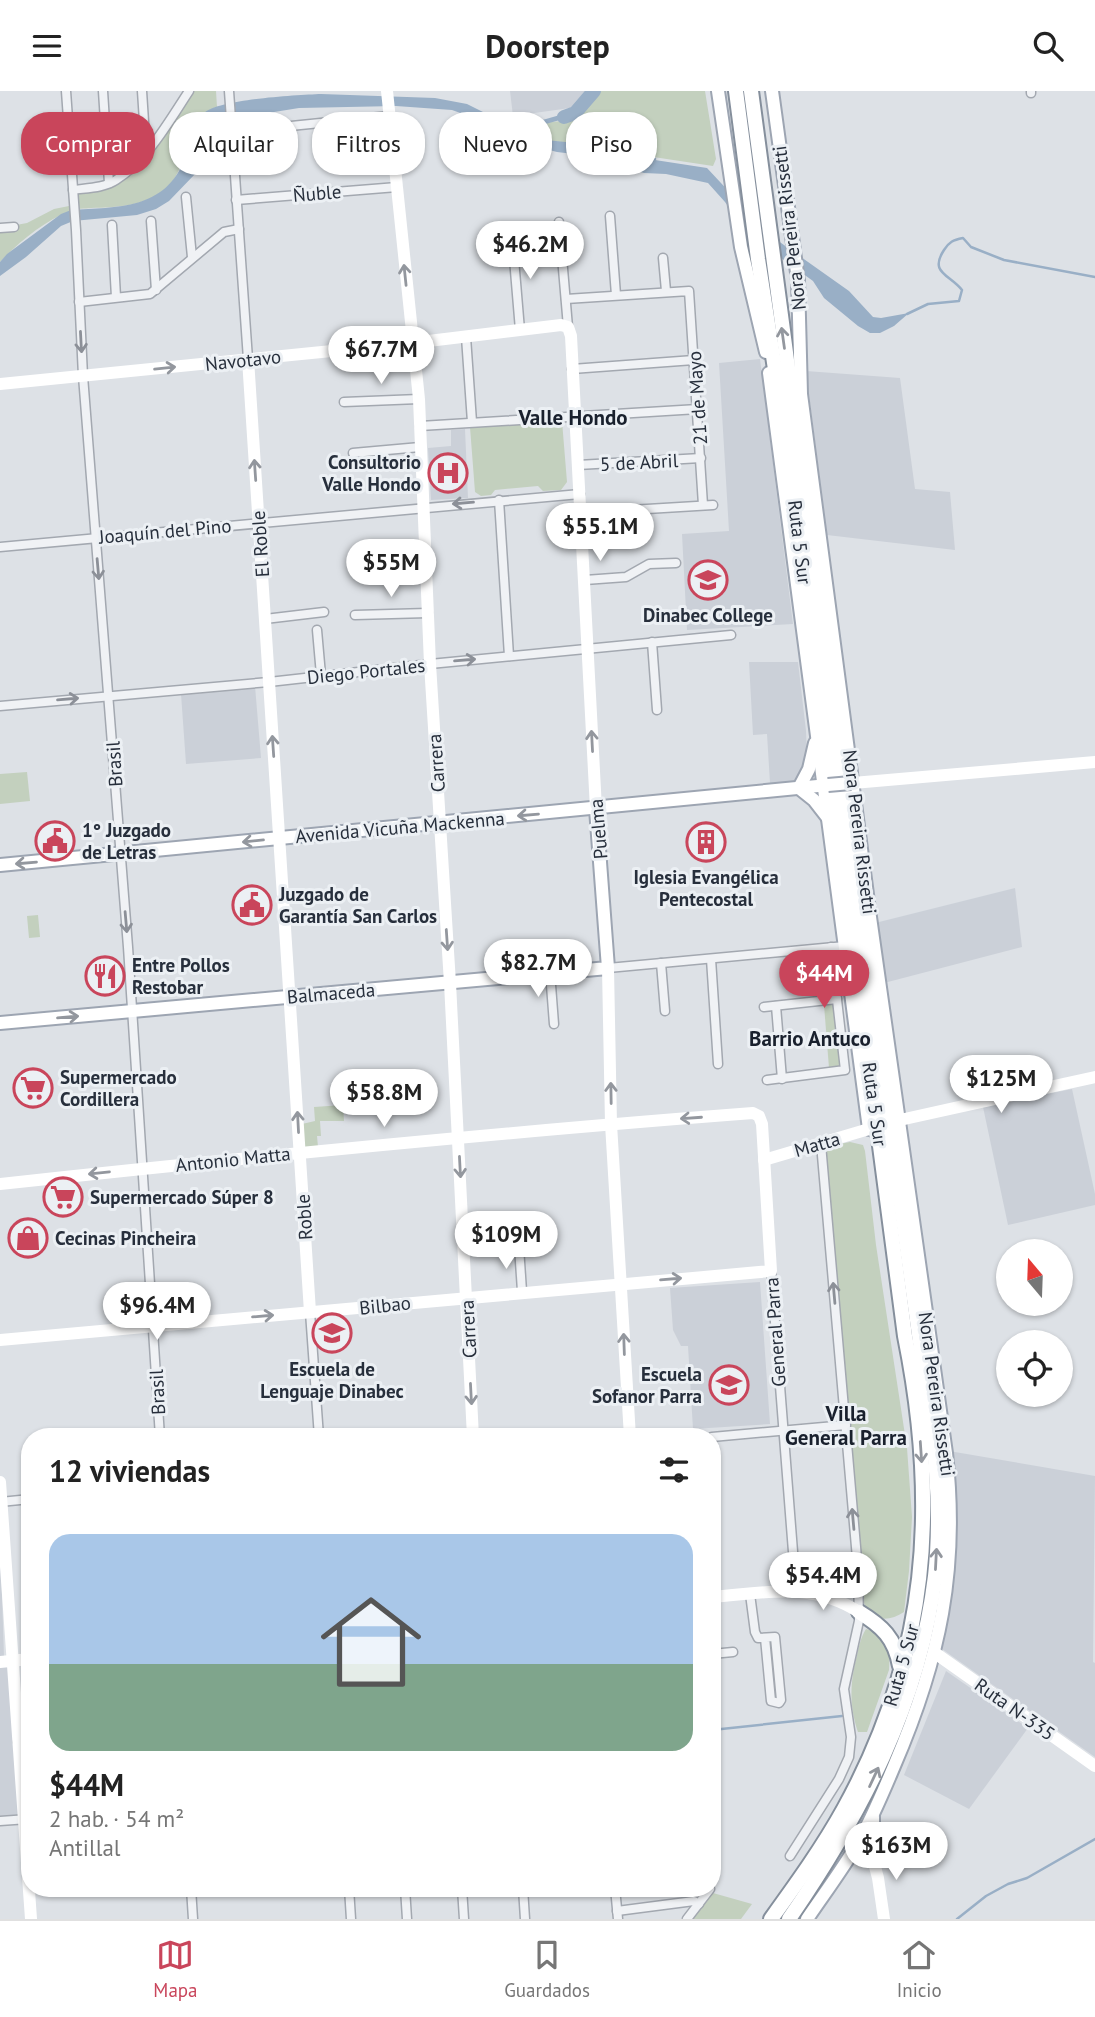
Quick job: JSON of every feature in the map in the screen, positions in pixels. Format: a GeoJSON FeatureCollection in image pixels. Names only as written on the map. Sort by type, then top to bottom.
{"type":"FeatureCollection","features":[{"type":"Feature","properties":{"kind":"highway","name":"Ruta 5 Sur"},"geometry":{"type":"LineString","coordinates":[[736,91],[750,204],[794,492],[919,1427],[923,1499],[919,1592],[912,1631],[877,1738],[845,1807],[816,1856],[771,1919]]}},
{"type":"Feature","properties":{"kind":"highway","name":"Ruta 5 Sur"},"geometry":{"type":"LineString","coordinates":[[751,91],[928,1394],[939,1510],[933,1587],[918,1656],[902,1709],[881,1762],[856,1813],[828,1862],[789,1919]]}},
{"type":"Feature","properties":{"kind":"highway"},"geometry":{"type":"LineString","coordinates":[[869,1129],[884,1238],[905,1336]]}},
{"type":"Feature","properties":{"kind":"highway"},"geometry":{"type":"LineString","coordinates":[[859,1612],[882,1627],[890,1636],[901,1669]]}},
{"type":"Feature","properties":{"kind":"main road"},"geometry":{"type":"LineString","coordinates":[[718,91],[741,247],[766,350],[816,729],[826,785],[869,1129]]}},
{"type":"Feature","properties":{"kind":"main road","name":"Nora Pereira Rissetti"},"geometry":{"type":"LineString","coordinates":[[772,91],[798,280],[801,394],[951,1501],[950,1550],[935,1653],[908,1733],[854,1850],[807,1919]]}},
{"type":"Feature","properties":{"kind":"main road","name":"Carrera"},"geometry":{"type":"LineString","coordinates":[[387,92],[389,112]]}},
{"type":"Feature","properties":{"kind":"main road","name":"Carrera"},"geometry":{"type":"LineString","coordinates":[[396,175],[419,399],[430,664],[450,982],[473,1428]]}},
{"type":"Feature","properties":{"kind":"main road","name":"Navotavo"},"geometry":{"type":"LineString","coordinates":[[0,384],[412,343],[561,325],[568,327]]}},
{"type":"Feature","properties":{"kind":"main road","name":"Puelma"},"geometry":{"type":"LineString","coordinates":[[568,327],[571,336],[596,809],[608,968],[611,1123],[630,1428]]}},
{"type":"Feature","properties":{"kind":"main road","name":"El Roble"},"geometry":{"type":"LineString","coordinates":[[248,359],[291,997]]}},
{"type":"Feature","properties":{"kind":"main road"},"geometry":{"type":"LineString","coordinates":[[816,729],[809,769],[799,788],[814,800],[829,820]]}},
{"type":"Feature","properties":{"kind":"main road"},"geometry":{"type":"LineString","coordinates":[[852,783],[1095,762]]}},
{"type":"Feature","properties":{"kind":"main road","name":"Avenida Vicuña Mackenna"},"geometry":{"type":"LineString","coordinates":[[0,865],[852,783]]}},
{"type":"Feature","properties":{"kind":"main road","name":"Balmaceda"},"geometry":{"type":"LineString","coordinates":[[0,1023],[608,968]]}},
{"type":"Feature","properties":{"kind":"main road","name":"Roble"},"geometry":{"type":"LineString","coordinates":[[291,997],[310,1312]]}},
{"type":"Feature","properties":{"kind":"main road"},"geometry":{"type":"LineString","coordinates":[[900,1120],[1095,1077]]}},
{"type":"Feature","properties":{"kind":"main road","name":"Antonio Matta"},"geometry":{"type":"LineString","coordinates":[[0,1184],[611,1123],[753,1113],[759,1116]]}},
{"type":"Feature","properties":{"kind":"main road","name":"General Parra"},"geometry":{"type":"LineString","coordinates":[[759,1116],[762,1124],[771,1271]]}},
{"type":"Feature","properties":{"kind":"main road","name":"Matta"},"geometry":{"type":"LineString","coordinates":[[764,1160],[869,1129]]}},
{"type":"Feature","properties":{"kind":"main road","name":"Bilbao"},"geometry":{"type":"LineString","coordinates":[[0,1340],[522,1291],[771,1271]]}},
{"type":"Feature","properties":{"kind":"main road"},"geometry":{"type":"LineString","coordinates":[[0,1482],[6,1661],[21,1728]]}},
{"type":"Feature","properties":{"kind":"main road"},"geometry":{"type":"LineString","coordinates":[[721,1596],[796,1590],[830,1597],[859,1612]]}},
{"type":"Feature","properties":{"kind":"main road","name":"Ruta N-335"},"geometry":{"type":"LineString","coordinates":[[935,1653],[1095,1766]]}},
{"type":"Feature","properties":{"kind":"main road"},"geometry":{"type":"LineString","coordinates":[[874,1810],[873,1853],[884,1919]]}},
{"type":"Feature","properties":{"kind":"main road"},"geometry":{"type":"LineString","coordinates":[[864,1831],[873,1853]]}},
{"type":"Feature","properties":{"kind":"main road"},"geometry":{"type":"LineString","coordinates":[[854,1850],[862,1849],[873,1853]]}},
{"type":"Feature","properties":{"kind":"main road"},"geometry":{"type":"LineString","coordinates":[[30,1897],[31,1919]]}},
{"type":"Feature","properties":{"kind":"street","name":"Brasil"},"geometry":{"type":"LineString","coordinates":[[66,91],[83,376],[109,695],[159,1428]]}},
{"type":"Feature","properties":{"kind":"street"},"geometry":{"type":"LineString","coordinates":[[103,91],[108,183]]}},
{"type":"Feature","properties":{"kind":"street"},"geometry":{"type":"LineString","coordinates":[[142,91],[143,112]]}},
{"type":"Feature","properties":{"kind":"street"},"geometry":{"type":"LineString","coordinates":[[155,139],[189,91]]}},
{"type":"Feature","properties":{"kind":"street"},"geometry":{"type":"LineString","coordinates":[[73,190],[115,181],[121,175]]}},
{"type":"Feature","properties":{"kind":"street","name":"El Roble"},"geometry":{"type":"LineString","coordinates":[[235,175],[248,359]]}},
{"type":"Feature","properties":{"kind":"street","name":"Ñuble"},"geometry":{"type":"LineString","coordinates":[[236,200],[397,187]]}},
{"type":"Feature","properties":{"kind":"street"},"geometry":{"type":"LineString","coordinates":[[186,197],[192,257]]}},
{"type":"Feature","properties":{"kind":"street"},"geometry":{"type":"LineString","coordinates":[[610,215],[616,295]]}},
{"type":"Feature","properties":{"kind":"street"},"geometry":{"type":"LineString","coordinates":[[151,221],[156,290]]}},
{"type":"Feature","properties":{"kind":"street","name":"Puelma"},"geometry":{"type":"LineString","coordinates":[[559,222],[568,327]]}},
{"type":"Feature","properties":{"kind":"street"},"geometry":{"type":"LineString","coordinates":[[112,225],[116,297]]}},
{"type":"Feature","properties":{"kind":"street"},"geometry":{"type":"LineString","coordinates":[[0,228],[14,227]]}},
{"type":"Feature","properties":{"kind":"street"},"geometry":{"type":"LineString","coordinates":[[79,302],[150,294],[224,232],[239,229]]}},
{"type":"Feature","properties":{"kind":"street"},"geometry":{"type":"LineString","coordinates":[[512,235],[520,330]]}},
{"type":"Feature","properties":{"kind":"street"},"geometry":{"type":"LineString","coordinates":[[566,299],[666,291],[663,258]]}},
{"type":"Feature","properties":{"kind":"street","name":"21 de Mayo"},"geometry":{"type":"LineString","coordinates":[[581,513],[708,505],[701,458],[689,291],[666,291]]}},
{"type":"Feature","properties":{"kind":"street"},"geometry":{"type":"LineString","coordinates":[[466,337],[472,422]]}},
{"type":"Feature","properties":{"kind":"street"},"geometry":{"type":"LineString","coordinates":[[572,369],[694,360]]}},
{"type":"Feature","properties":{"kind":"street"},"geometry":{"type":"LineString","coordinates":[[344,402],[419,399]]}},
{"type":"Feature","properties":{"kind":"street"},"geometry":{"type":"LineString","coordinates":[[420,426],[698,409]]}},
{"type":"Feature","properties":{"kind":"street"},"geometry":{"type":"LineString","coordinates":[[353,453],[420,447]]}},
{"type":"Feature","properties":{"kind":"street","name":"5 de Abril"},"geometry":{"type":"LineString","coordinates":[[578,465],[701,458]]}},
{"type":"Feature","properties":{"kind":"street","name":"Joaquín del Pino"},"geometry":{"type":"LineString","coordinates":[[0,547],[580,494]]}},
{"type":"Feature","properties":{"kind":"street"},"geometry":{"type":"LineString","coordinates":[[499,500],[509,656]]}},
{"type":"Feature","properties":{"kind":"street"},"geometry":{"type":"LineString","coordinates":[[585,580],[626,577],[649,564],[676,563]]}},
{"type":"Feature","properties":{"kind":"street"},"geometry":{"type":"LineString","coordinates":[[355,566],[425,564]]}},
{"type":"Feature","properties":{"kind":"street"},"geometry":{"type":"LineString","coordinates":[[265,619],[324,612]]}},
{"type":"Feature","properties":{"kind":"street"},"geometry":{"type":"LineString","coordinates":[[355,615],[428,613]]}},
{"type":"Feature","properties":{"kind":"street"},"geometry":{"type":"LineString","coordinates":[[317,630],[321,675]]}},
{"type":"Feature","properties":{"kind":"street","name":"Diego Portales"},"geometry":{"type":"LineString","coordinates":[[0,706],[269,682],[731,635]]}},
{"type":"Feature","properties":{"kind":"street"},"geometry":{"type":"LineString","coordinates":[[652,642],[657,710]]}},
{"type":"Feature","properties":{"kind":"street","name":"Balmaceda"},"geometry":{"type":"LineString","coordinates":[[608,968],[845,946]]}},
{"type":"Feature","properties":{"kind":"street"},"geometry":{"type":"LineString","coordinates":[[767,1080],[845,1070],[831,947]]}},
{"type":"Feature","properties":{"kind":"street"},"geometry":{"type":"LineString","coordinates":[[711,959],[718,1064]]}},
{"type":"Feature","properties":{"kind":"street"},"geometry":{"type":"LineString","coordinates":[[661,963],[665,1011]]}},
{"type":"Feature","properties":{"kind":"street"},"geometry":{"type":"LineString","coordinates":[[550,972],[554,1024]]}},
{"type":"Feature","properties":{"kind":"street"},"geometry":{"type":"LineString","coordinates":[[764,1007],[837,999]]}},
{"type":"Feature","properties":{"kind":"street"},"geometry":{"type":"LineString","coordinates":[[776,1006],[782,1079]]}},
{"type":"Feature","properties":{"kind":"street"},"geometry":{"type":"LineString","coordinates":[[790,1856],[839,1779],[849,1757],[851,1737],[844,1689],[859,1621],[858,1574],[821,1143]]}},
{"type":"Feature","properties":{"kind":"street"},"geometry":{"type":"LineString","coordinates":[[519,1247],[522,1291]]}},
{"type":"Feature","properties":{"kind":"street","name":"General Parra"},"geometry":{"type":"LineString","coordinates":[[771,1271],[796,1590]]}},
{"type":"Feature","properties":{"kind":"street","name":"Roble"},"geometry":{"type":"LineString","coordinates":[[310,1312],[318,1428]]}},
{"type":"Feature","properties":{"kind":"street"},"geometry":{"type":"LineString","coordinates":[[721,1436],[846,1425]]}},
{"type":"Feature","properties":{"kind":"street"},"geometry":{"type":"LineString","coordinates":[[1,1502],[21,1500]]}},
{"type":"Feature","properties":{"kind":"street"},"geometry":{"type":"LineString","coordinates":[[751,1594],[758,1638],[775,1637],[781,1700],[779,1703],[771,1700],[765,1638]]}},
{"type":"Feature","properties":{"kind":"street"},"geometry":{"type":"LineString","coordinates":[[721,1653],[733,1652]]}},
{"type":"Feature","properties":{"kind":"street"},"geometry":{"type":"LineString","coordinates":[[0,1821],[21,1820]]}},
{"type":"Feature","properties":{"kind":"street"},"geometry":{"type":"LineString","coordinates":[[192,1897],[193,1919]]}},
{"type":"Feature","properties":{"kind":"street"},"geometry":{"type":"LineString","coordinates":[[350,1897],[351,1919]]}},
{"type":"Feature","properties":{"kind":"street"},"geometry":{"type":"LineString","coordinates":[[406,1897],[407,1919]]}},
{"type":"Feature","properties":{"kind":"street"},"geometry":{"type":"LineString","coordinates":[[463,1897],[464,1919]]}},
{"type":"Feature","properties":{"kind":"street"},"geometry":{"type":"LineString","coordinates":[[524,1897],[525,1919]]}},
{"type":"Feature","properties":{"kind":"street"},"geometry":{"type":"LineString","coordinates":[[615,1897],[617,1915],[694,1901],[699,1904]]}},
{"type":"Feature","properties":{"kind":"street"},"geometry":{"type":"LineString","coordinates":[[687,1919],[704,1897]]}},
{"type":"Feature","properties":{"kind":"shaded area"},"geometry":{"type":"Polygon","coordinates":[[[510,91],[585,91],[570,108],[513,112],[510,91]]]}},
{"type":"Feature","properties":{"kind":"shaded area"},"geometry":{"type":"Polygon","coordinates":[[[760,359],[793,624],[687,630],[682,534],[729,531],[719,363],[760,359]]]}},
{"type":"Feature","properties":{"kind":"shaded area"},"geometry":{"type":"Polygon","coordinates":[[[806,371],[900,378],[915,489],[950,492],[955,550],[827,535],[806,371]]]}},
{"type":"Feature","properties":{"kind":"shaded area","name":"Consultorio Valle Hondo"},"geometry":{"type":"Polygon","coordinates":[[[465,429],[468,498],[431,500],[428,448],[451,446],[451,430],[465,429]]]}},
{"type":"Feature","properties":{"kind":"shaded area"},"geometry":{"type":"Polygon","coordinates":[[[749,662],[798,662],[807,757],[796,782],[770,783],[767,734],[753,735],[749,662]]]}},
{"type":"Feature","properties":{"kind":"shaded area"},"geometry":{"type":"Polygon","coordinates":[[[255,686],[261,758],[186,764],[181,694],[255,686]]]}},
{"type":"Feature","properties":{"kind":"shaded area"},"geometry":{"type":"Polygon","coordinates":[[[1015,888],[1022,947],[884,983],[875,923],[1015,888]]]}},
{"type":"Feature","properties":{"kind":"shaded area"},"geometry":{"type":"Polygon","coordinates":[[[1072,1089],[1095,1194],[1095,1205],[1008,1225],[983,1107],[1072,1089]]]}},
{"type":"Feature","properties":{"kind":"shaded area","name":"Escuela Sofanor Parra"},"geometry":{"type":"Polygon","coordinates":[[[760,1282],[770,1424],[693,1428],[688,1346],[681,1346],[673,1330],[670,1288],[760,1282]]]}},
{"type":"Feature","properties":{"kind":"shaded area","name":"Escuela de Lenguaje Dinabec"},"geometry":{"type":"Polygon","coordinates":[[[344,1318],[345,1340],[321,1342],[319,1325],[325,1319],[344,1318]]]}},
{"type":"Feature","properties":{"kind":"shaded area"},"geometry":{"type":"Polygon","coordinates":[[[949,1451],[1095,1476],[1095,1757],[942,1649],[955,1544],[949,1451]]]}},
{"type":"Feature","properties":{"kind":"shaded area"},"geometry":{"type":"Polygon","coordinates":[[[0,1532],[4,1657],[0,1657],[0,1532]]]}},
{"type":"Feature","properties":{"kind":"shaded area"},"geometry":{"type":"Polygon","coordinates":[[[8,1664],[20,1815],[0,1817],[0,1665],[8,1664]]]}},
{"type":"Feature","properties":{"kind":"shaded area"},"geometry":{"type":"Polygon","coordinates":[[[946,1671],[1028,1728],[969,1809],[904,1775],[946,1671]]]}},
{"type":"Feature","properties":{"kind":"green space"},"geometry":{"type":"Polygon","coordinates":[[[190,91],[216,91],[217,107],[208,112],[176,112],[190,91]]]}},
{"type":"Feature","properties":{"kind":"green space"},"geometry":{"type":"Polygon","coordinates":[[[601,91],[705,91],[716,159],[713,166],[657,158],[657,112],[581,112],[601,91]]]}},
{"type":"Feature","properties":{"kind":"green space"},"geometry":{"type":"Polygon","coordinates":[[[566,121],[566,143],[552,141],[552,122],[566,121]]]}},
{"type":"Feature","properties":{"kind":"green space"},"geometry":{"type":"Polygon","coordinates":[[[169,123],[169,175],[176,175],[164,190],[138,203],[75,209],[60,215],[32,233],[0,262],[0,228],[27,223],[54,209],[74,205],[75,192],[115,181],[122,175],[155,175],[155,144],[169,123]]]}},
{"type":"Feature","properties":{"kind":"green space"},"geometry":{"type":"Polygon","coordinates":[[[562,421],[567,482],[561,490],[543,491],[538,486],[495,490],[491,495],[481,496],[475,492],[470,427],[562,421]]]}},
{"type":"Feature","properties":{"kind":"green space"},"geometry":{"type":"Polygon","coordinates":[[[27,772],[30,801],[0,804],[0,774],[27,772]]]}},
{"type":"Feature","properties":{"kind":"green space"},"geometry":{"type":"Polygon","coordinates":[[[38,915],[40,937],[29,938],[27,916],[38,915]]]}},
{"type":"Feature","properties":{"kind":"green space"},"geometry":{"type":"Polygon","coordinates":[[[833,1004],[840,1068],[829,1068],[824,1005],[833,1004]]]}},
{"type":"Feature","properties":{"kind":"green space"},"geometry":{"type":"Polygon","coordinates":[[[343,1105],[344,1121],[320,1121],[321,1136],[317,1136],[318,1147],[303,1146],[302,1124],[315,1121],[314,1107],[343,1105]]]}},
{"type":"Feature","properties":{"kind":"green space"},"geometry":{"type":"Polygon","coordinates":[[[850,1142],[863,1145],[865,1151],[876,1245],[907,1448],[912,1517],[909,1571],[904,1612],[887,1619],[871,1614],[864,1603],[826,1152],[830,1146],[850,1142]]]}},
{"type":"Feature","properties":{"kind":"green space"},"geometry":{"type":"Polygon","coordinates":[[[852,1573],[853,1593],[850,1598],[801,1584],[800,1575],[852,1573]]]}},
{"type":"Feature","properties":{"kind":"green space"},"geometry":{"type":"Polygon","coordinates":[[[866,1629],[878,1634],[886,1644],[889,1670],[867,1732],[858,1732],[853,1713],[852,1685],[861,1638],[866,1629]]]}},
{"type":"Feature","properties":{"kind":"green space"},"geometry":{"type":"Polygon","coordinates":[[[721,1895],[752,1904],[741,1919],[693,1919],[709,1897],[721,1895]]]}},
{"type":"Feature","properties":{"kind":"water"},"geometry":{"type":"Polygon","coordinates":[[[321,94],[435,98],[467,104],[483,112],[396,106],[299,108],[274,112],[206,112],[226,104],[321,94]]]}},
{"type":"Feature","properties":{"kind":"water"},"geometry":{"type":"Polygon","coordinates":[[[577,106],[580,108],[578,112],[568,112],[577,106]]]}},
{"type":"Feature","properties":{"kind":"water"},"geometry":{"type":"Polygon","coordinates":[[[566,113],[566,118],[552,122],[552,117],[566,113]]]}},
{"type":"Feature","properties":{"kind":"water"},"geometry":{"type":"Polygon","coordinates":[[[552,141],[566,143],[566,153],[552,151],[552,141]]]}},
{"type":"Feature","properties":{"kind":"water"},"geometry":{"type":"Polygon","coordinates":[[[657,160],[707,168],[760,228],[849,291],[873,317],[909,313],[894,326],[880,333],[870,333],[824,298],[813,281],[748,234],[708,183],[657,174],[657,160]]]}},
{"type":"Feature","properties":{"kind":"water"},"geometry":{"type":"Polygon","coordinates":[[[177,175],[194,175],[169,201],[156,209],[137,215],[73,221],[61,226],[0,276],[0,262],[7,254],[61,214],[71,210],[122,206],[153,197],[166,188],[177,175]]]}},
{"type":"Feature","properties":{"kind":"waterway"},"geometry":{"type":"LineString","coordinates":[[564,117],[575,113],[594,91]]}},
{"type":"Feature","properties":{"kind":"waterway"},"geometry":{"type":"LineString","coordinates":[[552,142],[566,143]]}},
{"type":"Feature","properties":{"kind":"waterway"},"geometry":{"type":"LineString","coordinates":[[907,314],[928,304],[959,301],[962,290],[943,273],[939,264],[948,245],[963,238],[971,247],[1004,260],[1095,277]]}},
{"type":"Feature","properties":{"kind":"waterway"},"geometry":{"type":"LineString","coordinates":[[721,1729],[842,1716]]}},
{"type":"Feature","properties":{"kind":"waterway"},"geometry":{"type":"LineString","coordinates":[[957,1919],[986,1896],[1008,1884],[1027,1878],[1095,1839]]}},
{"type":"Feature","properties":{"kind":"place","name":"Consultorio Valle Hondo"},"geometry":{"type":"Point","coordinates":[448,473]}},
{"type":"Feature","properties":{"kind":"place","name":"Dinabec College"},"geometry":{"type":"Point","coordinates":[708,580]}},
{"type":"Feature","properties":{"kind":"place","name":"1° Juzgado de Letras"},"geometry":{"type":"Point","coordinates":[55,841]}},
{"type":"Feature","properties":{"kind":"place","name":"Iglesia Evangélica Pentecostal"},"geometry":{"type":"Point","coordinates":[706,842]}},
{"type":"Feature","properties":{"kind":"place","name":"Juzgado de Garantía San Carlos"},"geometry":{"type":"Point","coordinates":[252,905]}},
{"type":"Feature","properties":{"kind":"place","name":"Entre Pollos Restobar"},"geometry":{"type":"Point","coordinates":[105,976]}},
{"type":"Feature","properties":{"kind":"place","name":"Supermercado Cordillera"},"geometry":{"type":"Point","coordinates":[33,1088]}},
{"type":"Feature","properties":{"kind":"place","name":"Supermercado Súper 8"},"geometry":{"type":"Point","coordinates":[63,1197]}},
{"type":"Feature","properties":{"kind":"place","name":"Cecinas Pincheira"},"geometry":{"type":"Point","coordinates":[28,1238]}},
{"type":"Feature","properties":{"kind":"place","name":"Escuela de Lenguaje Dinabec"},"geometry":{"type":"Point","coordinates":[332,1333]}},
{"type":"Feature","properties":{"kind":"place","name":"Escuela Sofanor Parra"},"geometry":{"type":"Point","coordinates":[729,1385]}},
{"type":"Feature","properties":{"kind":"district","name":"Valle Hondo"},"geometry":{"type":"Point","coordinates":[573,417]}},
{"type":"Feature","properties":{"kind":"district","name":"Barrio Antuco"},"geometry":{"type":"Point","coordinates":[810,1038]}},
{"type":"Feature","properties":{"kind":"district","name":"Villa General Parra"},"geometry":{"type":"Point","coordinates":[846,1425]}}]}
